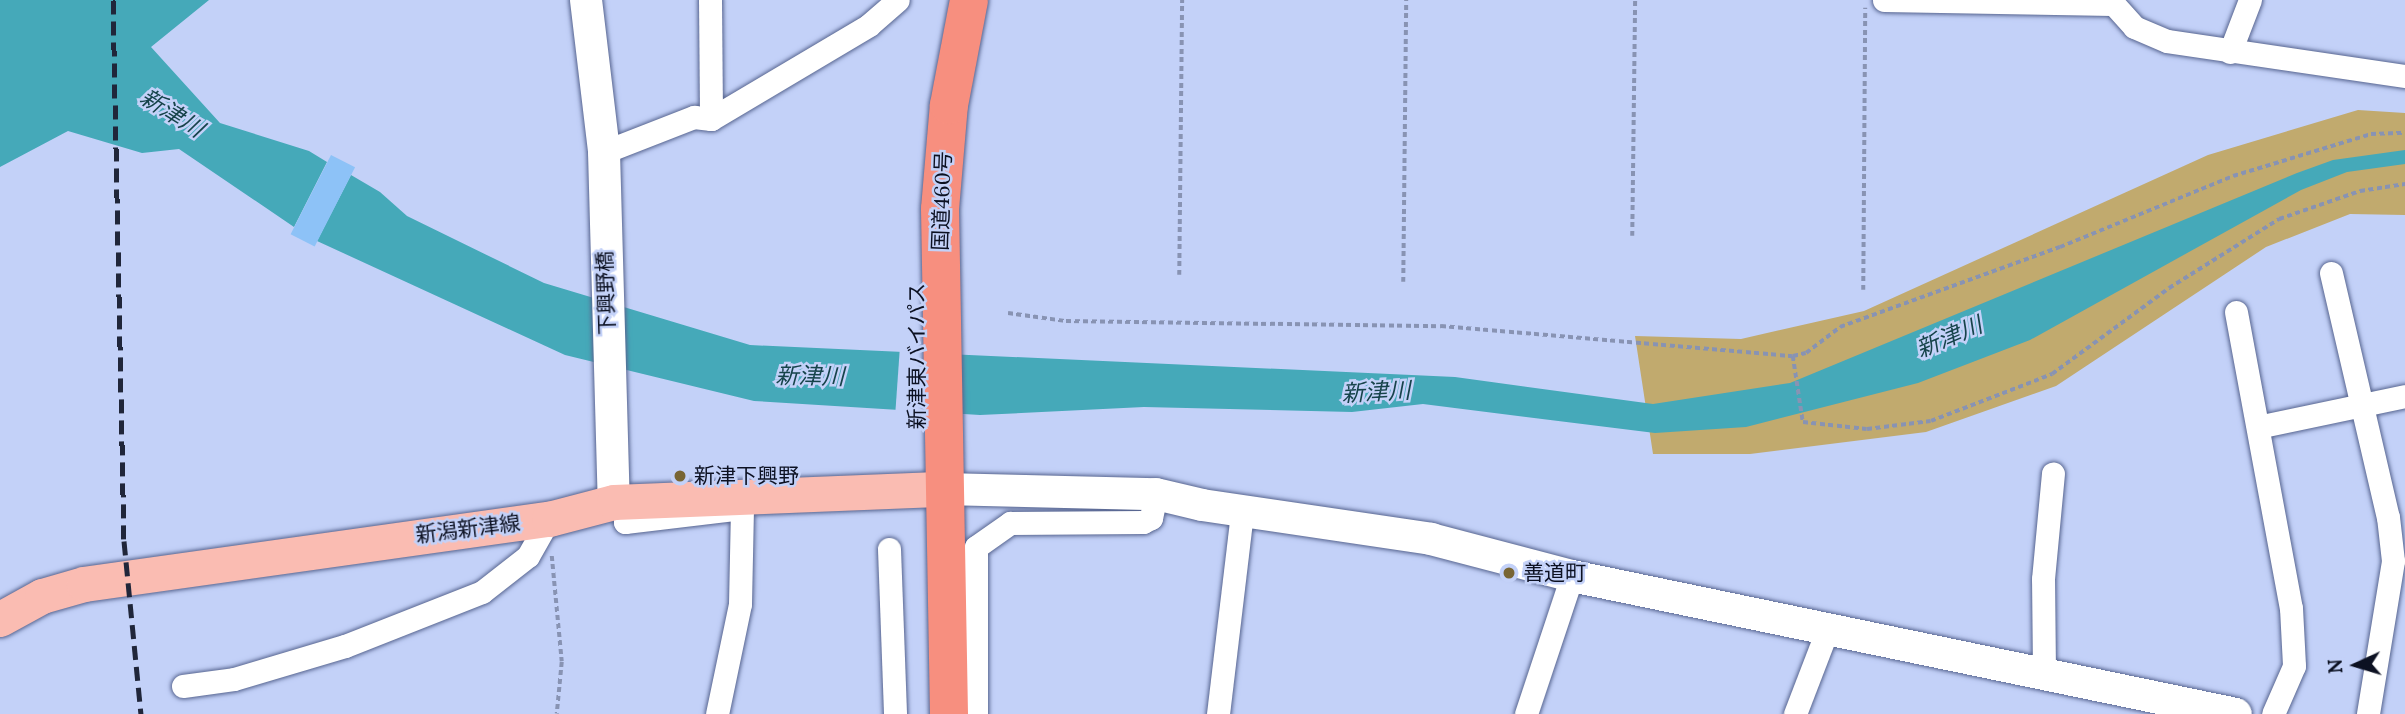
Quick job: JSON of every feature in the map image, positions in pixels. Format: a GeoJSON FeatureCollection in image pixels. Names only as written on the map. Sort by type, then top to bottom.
{"type":"FeatureCollection","features":[{"type":"Feature","properties":{"kind":"highway","name":"新津東バイパス"},"geometry":{"type":"LineString","coordinates":[[929,316],[921,136],[944,0]]}},
{"type":"Feature","properties":{"kind":"highway","name":"国道460号"},"geometry":{"type":"LineString","coordinates":[[931,471],[929,316],[943,156],[969,0]]}},
{"type":"Feature","properties":{"kind":"highway"},"geometry":{"type":"LineString","coordinates":[[924,714],[918,554],[931,471]]}},
{"type":"Feature","properties":{"kind":"highway"},"geometry":{"type":"LineString","coordinates":[[918,554],[949,714]]}},
{"type":"Feature","properties":{"kind":"main road","name":"新潟新津線"},"geometry":{"type":"LineString","coordinates":[[0,619],[42,596],[138,573],[549,519],[620,502],[931,471]]}},
{"type":"Feature","properties":{"kind":"street","name":"下興野橋"},"geometry":{"type":"LineString","coordinates":[[586,0],[604,152],[609,383],[620,502]]}},
{"type":"Feature","properties":{"kind":"street"},"geometry":{"type":"LineString","coordinates":[[710,0],[711,119]]}},
{"type":"Feature","properties":{"kind":"street"},"geometry":{"type":"LineString","coordinates":[[604,152],[694,117],[711,119],[869,25],[898,0]]}},
{"type":"Feature","properties":{"kind":"street"},"geometry":{"type":"LineString","coordinates":[[1884,0],[2111,2],[2134,27],[2167,40],[2405,76]]}},
{"type":"Feature","properties":{"kind":"street"},"geometry":{"type":"LineString","coordinates":[[2230,51],[2250,0]]}},
{"type":"Feature","properties":{"kind":"street"},"geometry":{"type":"LineString","coordinates":[[2331,273],[2360,405],[2396,515],[2393,561],[2396,613],[2368,714]]}},
{"type":"Feature","properties":{"kind":"street"},"geometry":{"type":"LineString","coordinates":[[2236,312],[2292,631],[2294,666],[2273,714]]}},
{"type":"Feature","properties":{"kind":"street"},"geometry":{"type":"LineString","coordinates":[[2258,427],[2405,396]]}},
{"type":"Feature","properties":{"kind":"street"},"geometry":{"type":"LineString","coordinates":[[931,471],[1156,494],[1242,512],[1431,538],[1572,576],[2044,671],[2236,714]]}},
{"type":"Feature","properties":{"kind":"street"},"geometry":{"type":"LineString","coordinates":[[2044,671],[2043,579],[2053,472]]}},
{"type":"Feature","properties":{"kind":"street"},"geometry":{"type":"LineString","coordinates":[[976,714],[976,547],[1010,523],[1143,522],[1151,518],[1156,494]]}},
{"type":"Feature","properties":{"kind":"street"},"geometry":{"type":"LineString","coordinates":[[620,502],[625,522],[742,508],[740,604],[717,714]]}},
{"type":"Feature","properties":{"kind":"street"},"geometry":{"type":"LineString","coordinates":[[1218,714],[1242,512]]}},
{"type":"Feature","properties":{"kind":"street"},"geometry":{"type":"LineString","coordinates":[[183,686],[234,679],[345,646],[482,592],[528,556],[549,519]]}},
{"type":"Feature","properties":{"kind":"street"},"geometry":{"type":"LineString","coordinates":[[895,714],[918,554]]}},
{"type":"Feature","properties":{"kind":"street"},"geometry":{"type":"LineString","coordinates":[[1526,714],[1572,576]]}},
{"type":"Feature","properties":{"kind":"street"},"geometry":{"type":"LineString","coordinates":[[1795,714],[1828,628]]}},
{"type":"Feature","properties":{"kind":"path"},"geometry":{"type":"LineString","coordinates":[[1179,275],[1182,0]]}},
{"type":"Feature","properties":{"kind":"path"},"geometry":{"type":"LineString","coordinates":[[1403,282],[1406,0]]}},
{"type":"Feature","properties":{"kind":"path"},"geometry":{"type":"LineString","coordinates":[[1632,236],[1635,0]]}},
{"type":"Feature","properties":{"kind":"path"},"geometry":{"type":"LineString","coordinates":[[1863,290],[1865,0]]}},
{"type":"Feature","properties":{"kind":"path"},"geometry":{"type":"LineString","coordinates":[[1008,313],[1066,321],[1441,326],[1793,356],[1806,353],[1840,327],[2060,247],[2234,176],[2371,134],[2405,133]]}},
{"type":"Feature","properties":{"kind":"path"},"geometry":{"type":"LineString","coordinates":[[1793,356],[1802,422],[1867,429],[1931,421],[2052,374],[2169,288],[2279,219],[2360,191],[2405,184]]}},
{"type":"Feature","properties":{"kind":"path"},"geometry":{"type":"LineString","coordinates":[[549,519],[562,662],[557,714]]}},
{"type":"Feature","properties":{"kind":"shaded area"},"geometry":{"type":"Polygon","coordinates":[[[2358,110],[2405,113],[2405,215],[2350,214],[2266,247],[2056,386],[1926,432],[1750,454],[1653,454],[1635,336],[1741,339],[1864,311],[2208,155],[2358,110]]]}},
{"type":"Feature","properties":{"kind":"water","name":"新津川"},"geometry":{"type":"Polygon","coordinates":[[[0,0],[209,0],[151,47],[220,123],[309,151],[327,162],[294,227],[179,149],[142,153],[68,131],[0,167],[0,0]]]}},
{"type":"Feature","properties":{"kind":"water","name":"新津川"},"geometry":{"type":"Polygon","coordinates":[[[2405,150],[2405,164],[2347,172],[2301,190],[2030,340],[1918,383],[1746,427],[1655,433],[1423,404],[1352,412],[1144,407],[980,415],[754,401],[565,355],[317,241],[351,175],[380,192],[407,216],[544,283],[750,345],[1455,377],[1653,404],[1790,383],[2297,173],[2333,160],[2405,150]]]}},
{"type":"Feature","properties":{"kind":"pier"},"geometry":{"type":"Polygon","coordinates":[[[900,346],[960,350],[955,417],[895,413],[900,346]]]}},
{"type":"Feature","properties":{"kind":"building"},"geometry":{"type":"Polygon","coordinates":[[[331,155],[355,167],[315,247],[291,234],[331,155]]]}},
{"type":"Feature","properties":{"kind":"railway"},"geometry":{"type":"LineString","coordinates":[[113,0],[124,541],[141,714]]}},
{"type":"Feature","properties":{"kind":"place","name":"新津下興野"},"geometry":{"type":"Point","coordinates":[680,476]}},
{"type":"Feature","properties":{"kind":"place","name":"善道町"},"geometry":{"type":"Point","coordinates":[1509,573]}}]}
